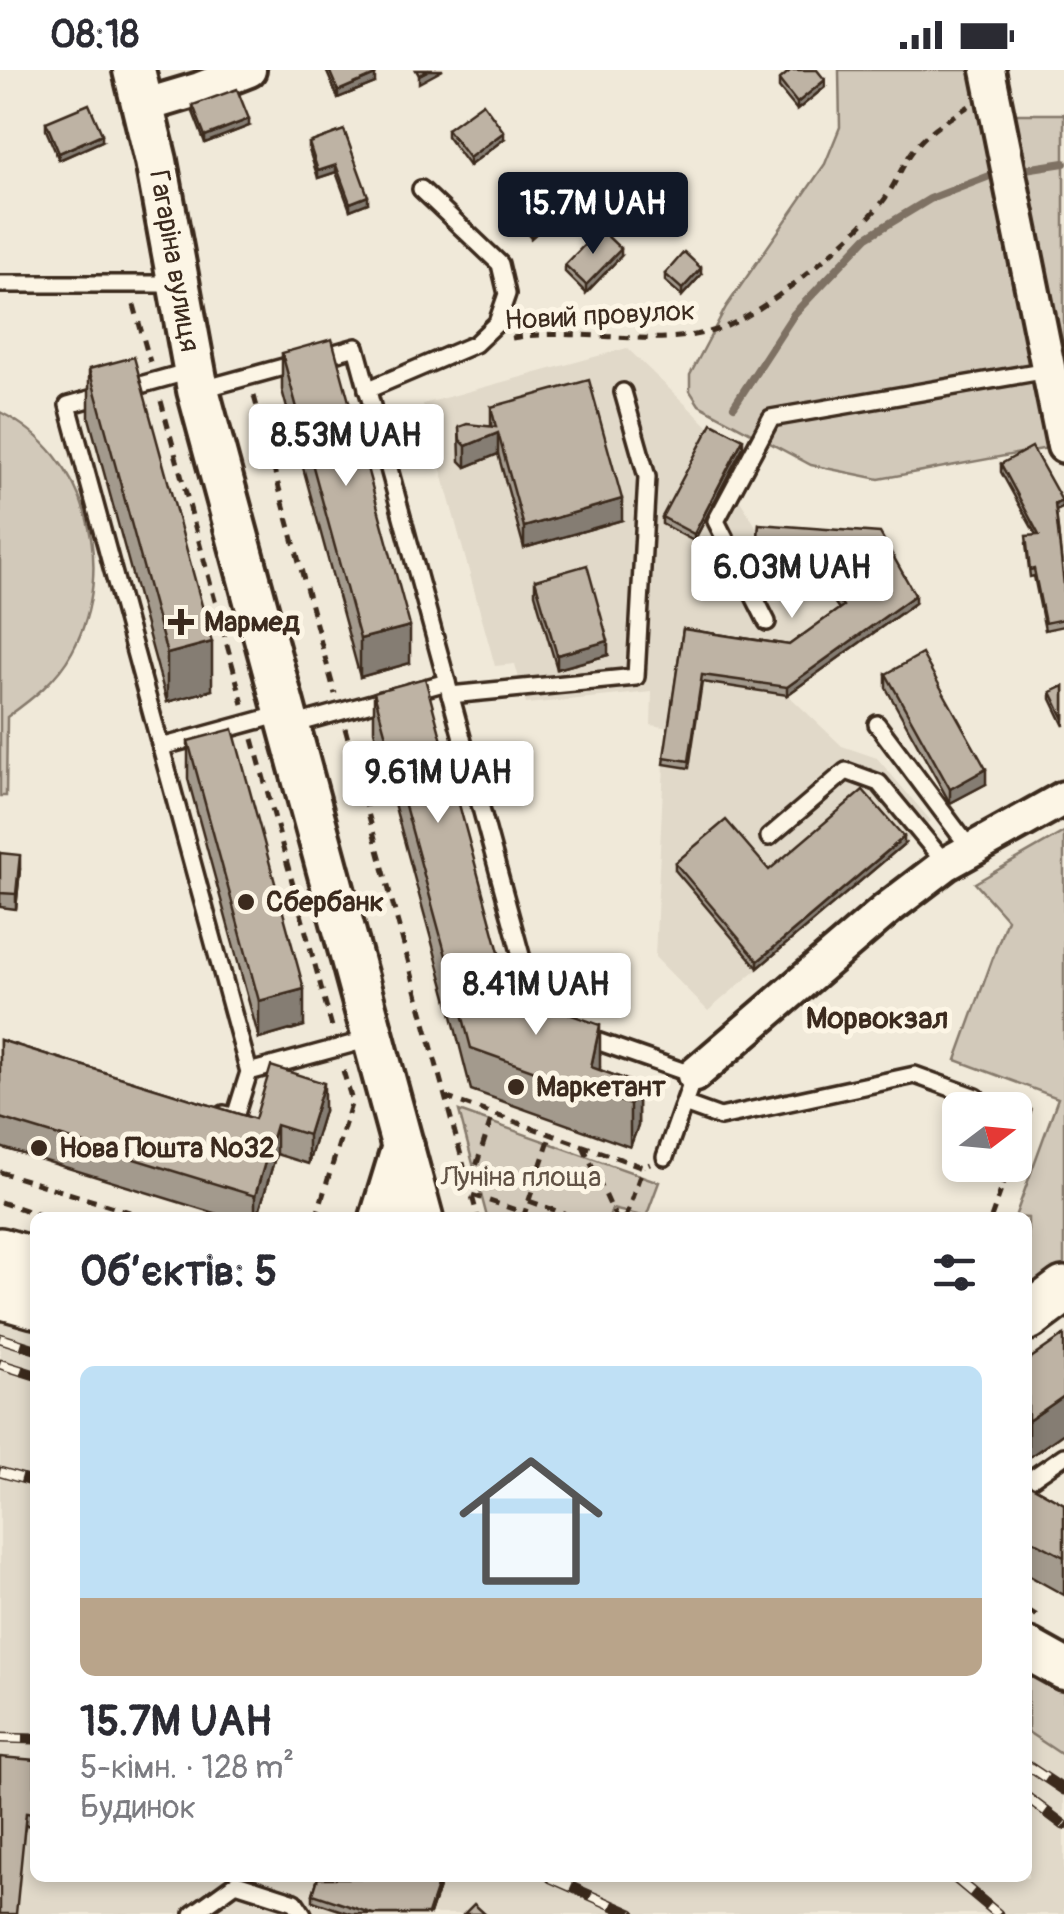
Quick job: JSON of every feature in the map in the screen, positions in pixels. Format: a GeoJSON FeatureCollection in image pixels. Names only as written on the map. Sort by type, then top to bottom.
{"type":"FeatureCollection","features":[{"type":"Feature","properties":{"kind":"main road"},"geometry":{"type":"LineString","coordinates":[[0,1250],[30,1259]]}},
{"type":"Feature","properties":{"kind":"main road"},"geometry":{"type":"LineString","coordinates":[[1032,1313],[1064,1290]]}},
{"type":"Feature","properties":{"kind":"main road"},"geometry":{"type":"LineString","coordinates":[[0,1295],[30,1304]]}},
{"type":"Feature","properties":{"kind":"street"},"geometry":{"type":"LineString","coordinates":[[138,88],[200,90],[249,70]]}},
{"type":"Feature","properties":{"kind":"street"},"geometry":{"type":"LineString","coordinates":[[990,80],[1064,446]]}},
{"type":"Feature","properties":{"kind":"street","name":"Гагаріна вулиця"},"geometry":{"type":"LineString","coordinates":[[138,88],[196,380],[274,720],[356,1043],[403,1146],[420,1212]]}},
{"type":"Feature","properties":{"kind":"street"},"geometry":{"type":"LineString","coordinates":[[689,1090],[887,908],[959,858],[1064,798]]}},
{"type":"Feature","properties":{"kind":"street"},"geometry":{"type":"LineString","coordinates":[[383,1212],[403,1146]]}},
{"type":"Feature","properties":{"kind":"street"},"geometry":{"type":"LineString","coordinates":[[1032,1651],[1064,1669]]}},
{"type":"Feature","properties":{"kind":"lane"},"geometry":{"type":"LineString","coordinates":[[367,390],[475,344],[497,323],[507,294],[500,264],[420,188]]}},
{"type":"Feature","properties":{"kind":"lane"},"geometry":{"type":"LineString","coordinates":[[0,284],[177,284]]}},
{"type":"Feature","properties":{"kind":"lane"},"geometry":{"type":"LineString","coordinates":[[199,1106],[235,1117],[249,1072],[68,405],[155,381],[249,376],[356,347],[539,1020],[556,1026]]}},
{"type":"Feature","properties":{"kind":"lane"},"geometry":{"type":"LineString","coordinates":[[767,622],[716,521],[771,418],[1048,370]]}},
{"type":"Feature","properties":{"kind":"lane"},"geometry":{"type":"LineString","coordinates":[[160,746],[274,720],[449,689],[636,677],[647,477],[623,392]]}},
{"type":"Feature","properties":{"kind":"lane"},"geometry":{"type":"LineString","coordinates":[[877,724],[959,858]]}},
{"type":"Feature","properties":{"kind":"lane"},"geometry":{"type":"LineString","coordinates":[[769,837],[846,772],[879,784],[959,858]]}},
{"type":"Feature","properties":{"kind":"lane"},"geometry":{"type":"LineString","coordinates":[[574,1032],[689,1090],[720,1117],[914,1075],[962,1092]]}},
{"type":"Feature","properties":{"kind":"lane"},"geometry":{"type":"LineString","coordinates":[[249,1072],[356,1043]]}},
{"type":"Feature","properties":{"kind":"lane"},"geometry":{"type":"LineString","coordinates":[[665,1157],[689,1090]]}},
{"type":"Feature","properties":{"kind":"lane"},"geometry":{"type":"LineString","coordinates":[[1032,1478],[1064,1456]]}},
{"type":"Feature","properties":{"kind":"lane"},"geometry":{"type":"LineString","coordinates":[[193,1914],[236,1883],[295,1902],[303,1914]]}},
{"type":"Feature","properties":{"kind":"path","name":"Новий провулок"},"geometry":{"type":"LineString","coordinates":[[475,344],[532,334],[680,337],[718,330],[735,322],[806,274],[881,204],[915,148],[990,80]]}},
{"type":"Feature","properties":{"kind":"path"},"geometry":{"type":"LineString","coordinates":[[129,284],[155,381],[274,720],[356,1043],[352,1101],[318,1212]]}},
{"type":"Feature","properties":{"kind":"path"},"geometry":{"type":"LineString","coordinates":[[249,376],[476,1212]]}},
{"type":"Feature","properties":{"kind":"path"},"geometry":{"type":"LineString","coordinates":[[446,1097],[643,1167],[627,1212]]}},
{"type":"Feature","properties":{"kind":"path"},"geometry":{"type":"LineString","coordinates":[[470,1185],[493,1114]]}},
{"type":"Feature","properties":{"kind":"path"},"geometry":{"type":"LineString","coordinates":[[525,1212],[551,1134]]}},
{"type":"Feature","properties":{"kind":"path"},"geometry":{"type":"LineString","coordinates":[[583,1146],[613,1212]]}},
{"type":"Feature","properties":{"kind":"path"},"geometry":{"type":"LineString","coordinates":[[0,1172],[130,1212]]}},
{"type":"Feature","properties":{"kind":"path"},"geometry":{"type":"LineString","coordinates":[[993,1212],[1004,1182]]}},
{"type":"Feature","properties":{"kind":"path"},"geometry":{"type":"LineString","coordinates":[[472,1195],[516,1212]]}},
{"type":"Feature","properties":{"kind":"path"},"geometry":{"type":"LineString","coordinates":[[529,1201],[559,1212]]}},
{"type":"Feature","properties":{"kind":"path"},"geometry":{"type":"LineString","coordinates":[[0,1202],[31,1212]]}},
{"type":"Feature","properties":{"kind":"shaded area"},"geometry":{"type":"Polygon","coordinates":[[[627,348],[712,430],[762,457],[739,499],[759,531],[880,540],[915,603],[788,695],[842,746],[877,758],[931,821],[708,1011],[655,957],[669,728],[651,725],[652,692],[526,704],[515,664],[495,666],[423,404],[627,348]]]}},
{"type":"Feature","properties":{"kind":"shaded area"},"geometry":{"type":"Polygon","coordinates":[[[0,1321],[30,1330],[30,1882],[1032,1882],[1032,1735],[1064,1756],[1064,1914],[0,1914],[0,1321]]]}},
{"type":"Feature","properties":{"kind":"green space"},"geometry":{"type":"Polygon","coordinates":[[[839,70],[970,70],[1048,448],[879,479],[811,465],[699,405],[690,391],[690,375],[726,307],[825,164],[840,127],[839,70]]]}},
{"type":"Feature","properties":{"kind":"green space"},"geometry":{"type":"Polygon","coordinates":[[[1011,114],[1064,114],[1064,372],[1011,114]]]}},
{"type":"Feature","properties":{"kind":"green space"},"geometry":{"type":"Polygon","coordinates":[[[0,412],[30,431],[55,456],[74,485],[93,550],[93,585],[86,619],[72,652],[35,696],[7,717],[6,796],[0,796],[0,412]]]}},
{"type":"Feature","properties":{"kind":"green space"},"geometry":{"type":"Polygon","coordinates":[[[1064,832],[1064,1277],[1032,1300],[1032,1212],[1017,1212],[1028,1182],[1032,1182],[1032,1170],[1058,1098],[956,1060],[1007,919],[975,883],[1064,832]]]}},
{"type":"Feature","properties":{"kind":"green space","name":"Луніна площа"},"geometry":{"type":"Polygon","coordinates":[[[459,1111],[659,1182],[648,1212],[486,1212],[459,1111]]]}},
{"type":"Feature","properties":{"kind":"green space"},"geometry":{"type":"Polygon","coordinates":[[[1032,1669],[1064,1687],[1064,1756],[1032,1735],[1032,1669]]]}},
{"type":"Feature","properties":{"kind":"building"},"geometry":{"type":"Polygon","coordinates":[[[329,70],[372,70],[375,75],[338,91],[329,70]]]}},
{"type":"Feature","properties":{"kind":"building"},"geometry":{"type":"Polygon","coordinates":[[[791,70],[817,70],[825,80],[797,103],[779,80],[791,70]]]}},
{"type":"Feature","properties":{"kind":"building"},"geometry":{"type":"Polygon","coordinates":[[[237,89],[249,119],[205,136],[193,105],[237,89]]]}},
{"type":"Feature","properties":{"kind":"building"},"geometry":{"type":"Polygon","coordinates":[[[483,103],[504,132],[469,158],[447,129],[483,103]]]}},
{"type":"Feature","properties":{"kind":"building"},"geometry":{"type":"Polygon","coordinates":[[[89,104],[102,134],[59,153],[46,122],[89,104]]]}},
{"type":"Feature","properties":{"kind":"building"},"geometry":{"type":"Polygon","coordinates":[[[344,130],[368,196],[350,203],[336,165],[318,171],[309,143],[344,130]]]}},
{"type":"Feature","properties":{"kind":"building"},"geometry":{"type":"Polygon","coordinates":[[[547,178],[566,200],[531,231],[506,203],[533,179],[538,185],[547,178]]]}},
{"type":"Feature","properties":{"kind":"building"},"geometry":{"type":"Polygon","coordinates":[[[600,229],[621,249],[586,285],[565,265],[600,229]]]}},
{"type":"Feature","properties":{"kind":"building"},"geometry":{"type":"Polygon","coordinates":[[[684,252],[701,268],[682,289],[665,274],[684,252]]]}},
{"type":"Feature","properties":{"kind":"building"},"geometry":{"type":"Polygon","coordinates":[[[332,339],[410,626],[360,639],[282,353],[332,339]]]}},
{"type":"Feature","properties":{"kind":"building"},"geometry":{"type":"Polygon","coordinates":[[[134,357],[212,642],[167,654],[89,369],[134,357]]]}},
{"type":"Feature","properties":{"kind":"building"},"geometry":{"type":"Polygon","coordinates":[[[589,380],[622,499],[524,527],[498,433],[466,446],[460,440],[459,427],[496,427],[491,407],[589,380]]]}},
{"type":"Feature","properties":{"kind":"building"},"geometry":{"type":"Polygon","coordinates":[[[712,423],[743,439],[694,534],[662,517],[712,423]]]}},
{"type":"Feature","properties":{"kind":"building"},"geometry":{"type":"Polygon","coordinates":[[[1032,447],[1062,501],[1055,504],[1064,619],[1045,623],[1034,569],[1030,570],[1026,536],[1039,535],[1001,464],[1032,447]]]}},
{"type":"Feature","properties":{"kind":"building"},"geometry":{"type":"Polygon","coordinates":[[[759,524],[880,533],[915,595],[787,687],[702,675],[689,761],[664,757],[683,629],[789,645],[843,606],[813,564],[804,563],[804,556],[757,553],[759,524]]]}},
{"type":"Feature","properties":{"kind":"building"},"geometry":{"type":"Polygon","coordinates":[[[587,565],[608,641],[557,655],[535,580],[587,565]]]}},
{"type":"Feature","properties":{"kind":"building"},"geometry":{"type":"Polygon","coordinates":[[[922,654],[986,769],[950,789],[886,674],[922,654]]]}},
{"type":"Feature","properties":{"kind":"building"},"geometry":{"type":"Polygon","coordinates":[[[425,678],[501,960],[451,974],[374,692],[425,678]]]}},
{"type":"Feature","properties":{"kind":"building"},"geometry":{"type":"Polygon","coordinates":[[[1064,686],[1064,719],[1051,692],[1064,686]]]}},
{"type":"Feature","properties":{"kind":"building"},"geometry":{"type":"Polygon","coordinates":[[[233,729],[304,989],[259,1001],[188,741],[233,729]]]}},
{"type":"Feature","properties":{"kind":"building"},"geometry":{"type":"Polygon","coordinates":[[[863,790],[904,837],[758,961],[675,863],[726,820],[769,870],[863,790]]]}},
{"type":"Feature","properties":{"kind":"building"},"geometry":{"type":"Polygon","coordinates":[[[0,853],[20,855],[16,894],[0,893],[0,853]]]}},
{"type":"Feature","properties":{"kind":"building"},"geometry":{"type":"Polygon","coordinates":[[[451,972],[600,1025],[591,1067],[638,1084],[630,1105],[471,1048],[451,972]]]}},
{"type":"Feature","properties":{"kind":"building"},"geometry":{"type":"Polygon","coordinates":[[[0,1040],[255,1119],[271,1066],[324,1083],[308,1135],[276,1125],[255,1196],[0,1118],[0,1040]]]}},
{"type":"Feature","properties":{"kind":"building"},"geometry":{"type":"Polygon","coordinates":[[[1064,1335],[1064,1396],[1032,1418],[1032,1357],[1064,1335]]]}},
{"type":"Feature","properties":{"kind":"building"},"geometry":{"type":"Polygon","coordinates":[[[1032,1486],[1064,1504],[1064,1557],[1032,1540],[1032,1486]]]}},
{"type":"Feature","properties":{"kind":"building"},"geometry":{"type":"Polygon","coordinates":[[[0,1757],[30,1760],[30,1813],[26,1813],[16,1914],[0,1914],[0,1757]]]}},
{"type":"Feature","properties":{"kind":"building"},"geometry":{"type":"Polygon","coordinates":[[[317,1882],[439,1882],[428,1914],[373,1914],[313,1894],[317,1882]]]}},
{"type":"Feature","properties":{"kind":"building"},"geometry":{"type":"Polygon","coordinates":[[[474,1904],[485,1914],[464,1914],[474,1904]]]}},
{"type":"Feature","properties":{"kind":"waterway"},"geometry":{"type":"LineString","coordinates":[[1019,170],[1064,163]]}},
{"type":"Feature","properties":{"kind":"waterway"},"geometry":{"type":"LineString","coordinates":[[734,406],[794,314],[867,237],[930,199],[1000,172]]}},
{"type":"Feature","properties":{"kind":"railway"},"geometry":{"type":"LineString","coordinates":[[0,1338],[30,1347]]}},
{"type":"Feature","properties":{"kind":"railway"},"geometry":{"type":"LineString","coordinates":[[0,1364],[30,1373]]}},
{"type":"Feature","properties":{"kind":"railway"},"geometry":{"type":"LineString","coordinates":[[0,1472],[30,1481]]}},
{"type":"Feature","properties":{"kind":"railway"},"geometry":{"type":"LineString","coordinates":[[0,1738],[30,1739]]}},
{"type":"Feature","properties":{"kind":"railway"},"geometry":{"type":"LineString","coordinates":[[1032,1769],[1064,1790]]}},
{"type":"Feature","properties":{"kind":"railway"},"geometry":{"type":"LineString","coordinates":[[1032,1801],[1064,1825]]}},
{"type":"Feature","properties":{"kind":"railway"},"geometry":{"type":"LineString","coordinates":[[560,1882],[632,1914]]}},
{"type":"Feature","properties":{"kind":"railway"},"geometry":{"type":"LineString","coordinates":[[960,1882],[998,1914]]}},
{"type":"Feature","properties":{"kind":"place","name":"Мармед"},"geometry":{"type":"Point","coordinates":[181,622]}},
{"type":"Feature","properties":{"kind":"place","name":"Сбербанк"},"geometry":{"type":"Point","coordinates":[246,902]}},
{"type":"Feature","properties":{"kind":"place","name":"Маркетант"},"geometry":{"type":"Point","coordinates":[516,1087]}},
{"type":"Feature","properties":{"kind":"place","name":"Нова Пошта №32"},"geometry":{"type":"Point","coordinates":[39,1148]}},
{"type":"Feature","properties":{"kind":"district","name":"Морвокзал"},"geometry":{"type":"Point","coordinates":[877,1018]}}]}
